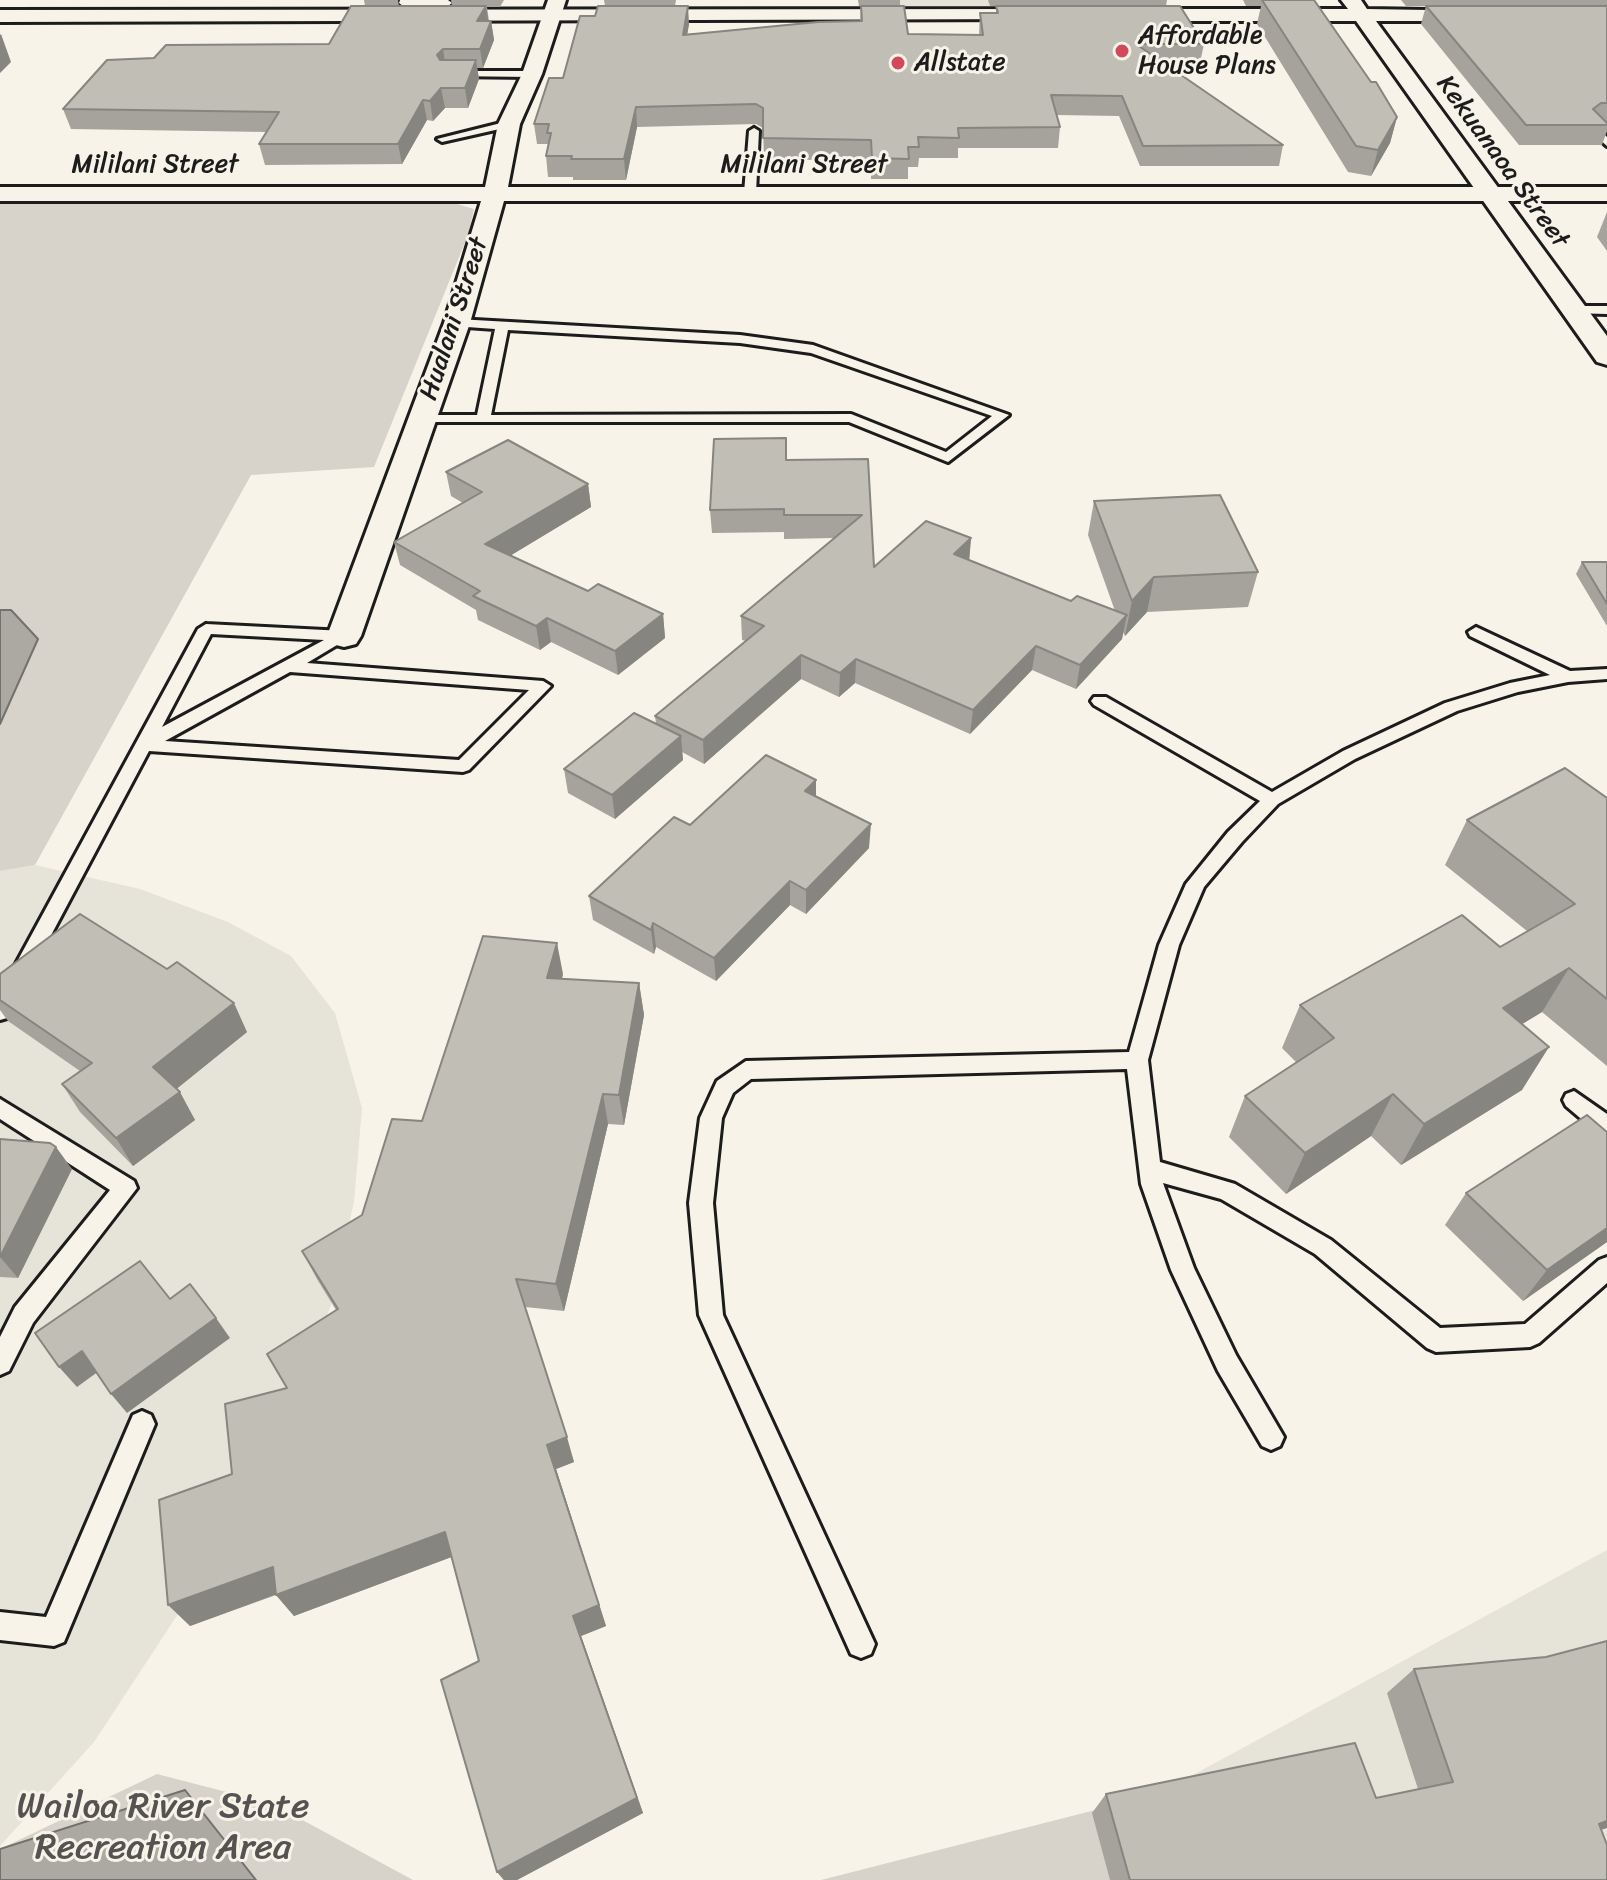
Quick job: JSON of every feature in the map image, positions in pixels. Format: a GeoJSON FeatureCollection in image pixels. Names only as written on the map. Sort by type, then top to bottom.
{"type":"FeatureCollection","features":[{"type":"Feature","properties":{"kind":"street"},"geometry":{"type":"LineString","coordinates":[[0,16],[447,7],[1064,15]]}},
{"type":"Feature","properties":{"kind":"street"},"geometry":{"type":"LineString","coordinates":[[1111,15],[1356,7],[1500,15]]}},
{"type":"Feature","properties":{"kind":"street","name":"Kekuanaoa Street"},"geometry":{"type":"LineString","coordinates":[[1356,7],[1607,356]]}},
{"type":"Feature","properties":{"kind":"street","name":"Hualani Street"},"geometry":{"type":"LineString","coordinates":[[344,636],[457,323],[495,193],[509,124],[532,74],[554,8]]}},
{"type":"Feature","properties":{"kind":"street","name":"Mililani Street"},"geometry":{"type":"LineString","coordinates":[[0,194],[1607,194]]}},
{"type":"Feature","properties":{"kind":"lane"},"geometry":{"type":"LineString","coordinates":[[404,0],[403,3],[447,7]]}},
{"type":"Feature","properties":{"kind":"lane"},"geometry":{"type":"LineString","coordinates":[[446,74],[532,74]]}},
{"type":"Feature","properties":{"kind":"lane"},"geometry":{"type":"LineString","coordinates":[[442,139],[509,124]]}},
{"type":"Feature","properties":{"kind":"lane"},"geometry":{"type":"LineString","coordinates":[[1607,129],[1593,129],[1607,143]]}},
{"type":"Feature","properties":{"kind":"lane"},"geometry":{"type":"LineString","coordinates":[[750,193],[754,131]]}},
{"type":"Feature","properties":{"kind":"lane"},"geometry":{"type":"LineString","coordinates":[[1574,310],[1607,310]]}},
{"type":"Feature","properties":{"kind":"lane"},"geometry":{"type":"LineString","coordinates":[[422,419],[851,418],[948,458],[1002,415],[813,349],[740,339],[457,323]]}},
{"type":"Feature","properties":{"kind":"lane"},"geometry":{"type":"LineString","coordinates":[[483,419],[502,326]]}},
{"type":"Feature","properties":{"kind":"lane"},"geometry":{"type":"LineString","coordinates":[[0,1012],[206,629],[344,636]]}},
{"type":"Feature","properties":{"kind":"lane"},"geometry":{"type":"LineString","coordinates":[[1476,632],[1568,677]]}},
{"type":"Feature","properties":{"kind":"lane"},"geometry":{"type":"LineString","coordinates":[[143,745],[344,636]]}},
{"type":"Feature","properties":{"kind":"lane"},"geometry":{"type":"LineString","coordinates":[[143,745],[463,766],[543,686],[287,667]]}},
{"type":"Feature","properties":{"kind":"lane"},"geometry":{"type":"LineString","coordinates":[[1271,1437],[1227,1363],[1183,1270],[1152,1184],[1137,1060],[1169,945],[1196,884],[1235,837],[1272,800],[1349,755],[1451,707],[1516,687],[1568,677],[1607,674]]}},
{"type":"Feature","properties":{"kind":"lane"},"geometry":{"type":"LineString","coordinates":[[1100,701],[1272,800]]}},
{"type":"Feature","properties":{"kind":"lane"},"geometry":{"type":"LineString","coordinates":[[861,1644],[711,1315],[701,1203],[711,1118],[725,1087],[746,1070],[1137,1060]]}},
{"type":"Feature","properties":{"kind":"lane"},"geometry":{"type":"LineString","coordinates":[[1574,1100],[1607,1127]]}},
{"type":"Feature","properties":{"kind":"lane"},"geometry":{"type":"LineString","coordinates":[[0,1108],[126,1188],[24,1315],[0,1363]]}},
{"type":"Feature","properties":{"kind":"lane"},"geometry":{"type":"LineString","coordinates":[[1150,1169],[1227,1191],[1323,1247],[1436,1340],[1530,1335],[1607,1268]]}},
{"type":"Feature","properties":{"kind":"lane"},"geometry":{"type":"LineString","coordinates":[[0,1626],[54,1632],[142,1424]]}},
{"type":"Feature","properties":{"kind":"shaded area"},"geometry":{"type":"Polygon","coordinates":[[[858,0],[1029,0],[1031,8],[859,9],[858,0]]]}},
{"type":"Feature","properties":{"kind":"shaded area"},"geometry":{"type":"Polygon","coordinates":[[[0,610],[11,610],[38,639],[0,724],[0,610]]]}},
{"type":"Feature","properties":{"kind":"shaded area"},"geometry":{"type":"Polygon","coordinates":[[[35,865],[140,889],[228,922],[291,956],[335,1013],[362,1108],[354,1202],[331,1305],[279,1440],[201,1579],[94,1742],[0,1846],[0,871],[35,865]]]}},
{"type":"Feature","properties":{"kind":"shaded area"},"geometry":{"type":"Polygon","coordinates":[[[1607,1550],[1607,1880],[1158,1794],[1607,1550]]]}},
{"type":"Feature","properties":{"kind":"shaded area"},"geometry":{"type":"Polygon","coordinates":[[[185,1790],[256,1880],[0,1880],[0,1849],[185,1790]]]}},
{"type":"Feature","properties":{"kind":"green space"},"geometry":{"type":"Polygon","coordinates":[[[437,198],[474,209],[468,235],[374,467],[251,475],[35,865],[0,871],[0,200],[437,198]]]}},
{"type":"Feature","properties":{"kind":"green space","name":"Wailoa River State Recreation Area"},"geometry":{"type":"Polygon","coordinates":[[[157,1774],[273,1804],[413,1880],[0,1880],[0,1849],[157,1774]]]}},
{"type":"Feature","properties":{"kind":"green space"},"geometry":{"type":"Polygon","coordinates":[[[1158,1794],[1181,1880],[821,1880],[1158,1794]]]}},
{"type":"Feature","properties":{"kind":"building"},"geometry":{"type":"Polygon","coordinates":[[[1262,0],[1314,0],[1371,82],[1376,82],[1397,117],[1378,150],[1356,146],[1262,0]]]}},
{"type":"Feature","properties":{"kind":"building"},"geometry":{"type":"Polygon","coordinates":[[[351,6],[486,6],[477,21],[491,21],[480,49],[443,49],[437,55],[440,60],[476,60],[465,88],[441,88],[430,101],[423,100],[398,144],[259,144],[279,112],[63,109],[107,60],[154,58],[166,45],[329,44],[351,6]]]}},
{"type":"Feature","properties":{"kind":"building"},"geometry":{"type":"Polygon","coordinates":[[[598,6],[688,6],[683,35],[818,22],[862,21],[861,6],[904,6],[908,34],[983,35],[980,13],[998,13],[996,6],[1180,6],[1204,44],[1136,44],[1283,145],[1143,146],[1122,96],[1051,95],[1060,127],[958,128],[959,138],[918,137],[919,147],[908,147],[909,159],[872,158],[871,140],[763,138],[763,108],[756,104],[636,107],[624,159],[546,156],[551,133],[547,133],[549,124],[534,124],[549,78],[563,78],[580,16],[595,16],[598,6]]]}},
{"type":"Feature","properties":{"kind":"building"},"geometry":{"type":"Polygon","coordinates":[[[1426,6],[1607,6],[1607,103],[1593,109],[1607,125],[1526,125],[1426,6]]]}},
{"type":"Feature","properties":{"kind":"building"},"geometry":{"type":"Polygon","coordinates":[[[786,438],[786,460],[868,459],[874,567],[926,521],[971,538],[954,554],[1071,601],[1077,596],[1127,615],[1080,665],[1036,646],[973,710],[856,659],[840,673],[801,655],[703,740],[655,716],[764,626],[741,616],[862,515],[784,515],[784,509],[710,510],[714,439],[786,438]]]}},
{"type":"Feature","properties":{"kind":"building"},"geometry":{"type":"Polygon","coordinates":[[[508,440],[588,484],[485,544],[588,591],[598,584],[663,614],[615,651],[547,618],[536,626],[473,596],[480,591],[394,542],[482,492],[446,472],[508,440]]]}},
{"type":"Feature","properties":{"kind":"building"},"geometry":{"type":"Polygon","coordinates":[[[1220,495],[1258,572],[1154,577],[1132,601],[1094,501],[1220,495]]]}},
{"type":"Feature","properties":{"kind":"building"},"geometry":{"type":"Polygon","coordinates":[[[1582,562],[1607,562],[1607,604],[1582,562]]]}},
{"type":"Feature","properties":{"kind":"building"},"geometry":{"type":"Polygon","coordinates":[[[634,713],[681,736],[612,795],[564,769],[634,713]]]}},
{"type":"Feature","properties":{"kind":"building"},"geometry":{"type":"Polygon","coordinates":[[[766,755],[816,780],[805,791],[871,824],[806,890],[790,881],[714,958],[653,923],[651,930],[589,896],[674,817],[690,825],[766,755]]]}},
{"type":"Feature","properties":{"kind":"building"},"geometry":{"type":"Polygon","coordinates":[[[1565,768],[1607,798],[1607,999],[1569,968],[1503,1008],[1549,1047],[1424,1124],[1393,1094],[1305,1153],[1245,1096],[1334,1038],[1300,1005],[1462,915],[1500,947],[1575,904],[1467,820],[1565,768]]]}},
{"type":"Feature","properties":{"kind":"building"},"geometry":{"type":"Polygon","coordinates":[[[80,914],[167,969],[177,962],[234,1003],[153,1067],[180,1092],[116,1138],[62,1084],[92,1063],[0,1000],[0,974],[80,914]]]}},
{"type":"Feature","properties":{"kind":"building"},"geometry":{"type":"Polygon","coordinates":[[[483,936],[557,943],[547,978],[639,983],[619,1095],[603,1094],[556,1284],[516,1279],[567,1437],[547,1445],[599,1605],[573,1616],[637,1798],[497,1872],[441,1680],[479,1661],[445,1532],[276,1595],[273,1567],[168,1605],[159,1500],[232,1474],[225,1404],[287,1388],[267,1354],[338,1309],[302,1251],[362,1215],[392,1119],[422,1121],[483,936]]]}},
{"type":"Feature","properties":{"kind":"building"},"geometry":{"type":"Polygon","coordinates":[[[1587,1115],[1607,1132],[1607,1228],[1547,1270],[1466,1193],[1587,1115]]]}},
{"type":"Feature","properties":{"kind":"building"},"geometry":{"type":"Polygon","coordinates":[[[0,1139],[50,1143],[56,1147],[0,1257],[0,1139]]]}},
{"type":"Feature","properties":{"kind":"building"},"geometry":{"type":"Polygon","coordinates":[[[140,1261],[170,1299],[190,1284],[216,1318],[111,1394],[82,1351],[59,1367],[35,1333],[140,1261]]]}},
{"type":"Feature","properties":{"kind":"building"},"geometry":{"type":"Polygon","coordinates":[[[1607,1641],[1607,1821],[1599,1824],[1607,1845],[1607,1880],[1130,1880],[1106,1794],[1355,1743],[1376,1798],[1453,1782],[1414,1669],[1546,1657],[1607,1641]]]}},
{"type":"Feature","properties":{"kind":"place","name":"Affordable House Plans"},"geometry":{"type":"Point","coordinates":[1122,51]}},
{"type":"Feature","properties":{"kind":"place","name":"Allstate"},"geometry":{"type":"Point","coordinates":[898,63]}}]}
